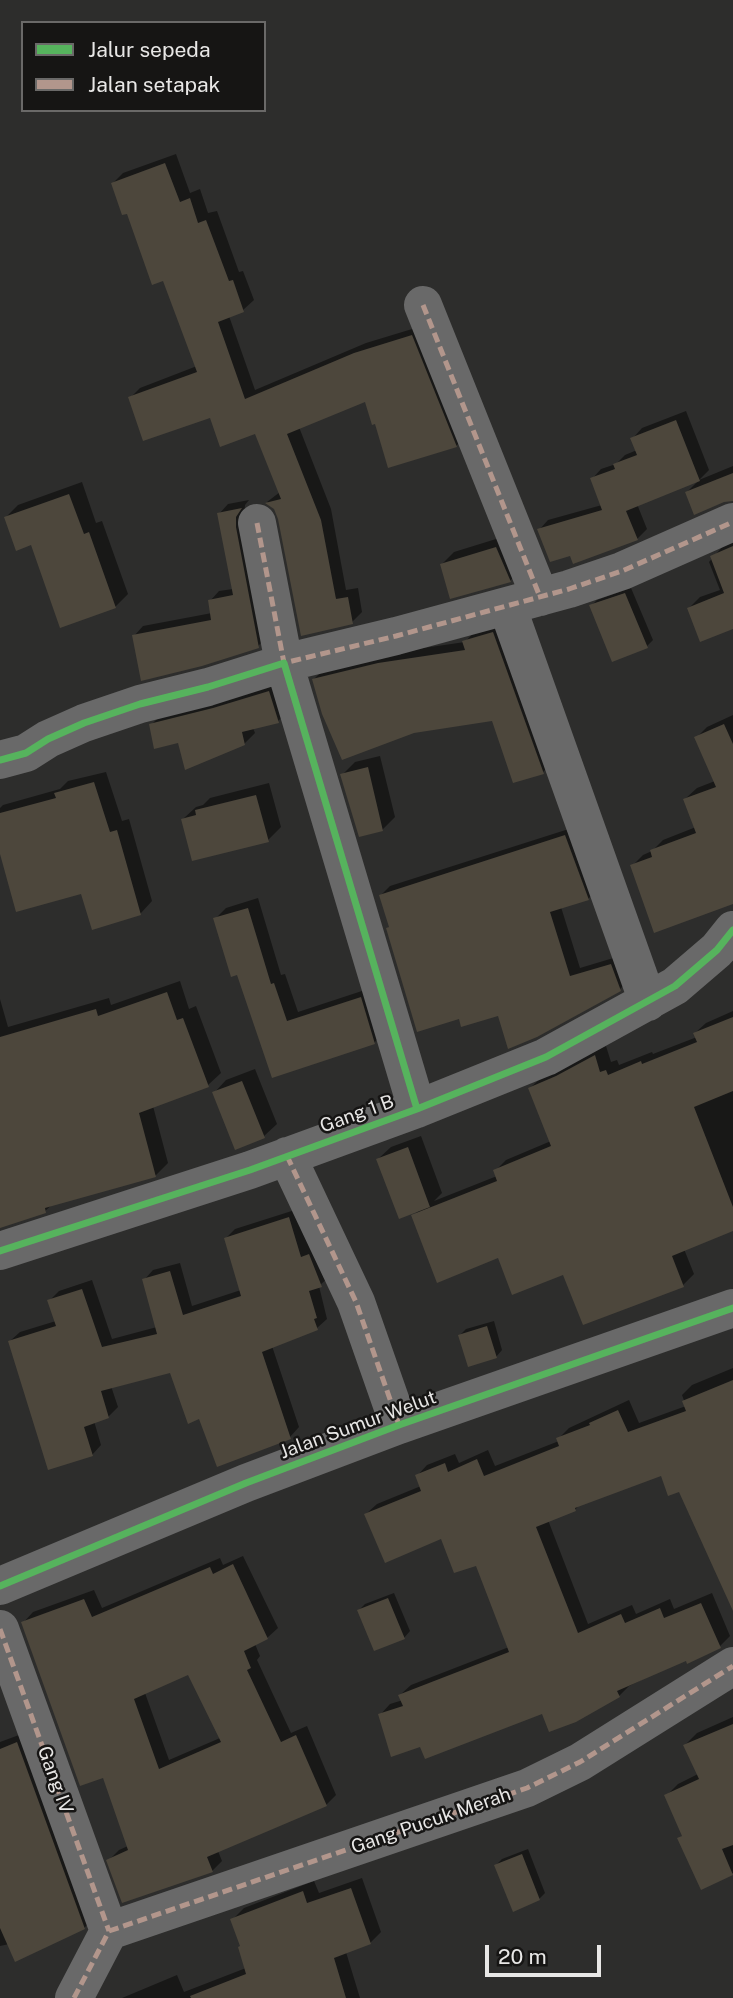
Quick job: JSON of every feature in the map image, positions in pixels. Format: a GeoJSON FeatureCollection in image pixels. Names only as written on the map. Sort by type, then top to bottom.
{"type":"FeatureCollection","features":[{"type":"Feature","properties":{"kind":"street"},"geometry":{"type":"LineString","coordinates":[[423,305],[524,601],[648,1002]]}},
{"type":"Feature","properties":{"kind":"street"},"geometry":{"type":"LineString","coordinates":[[0,760],[26,753],[48,739],[107,716],[284,663],[524,601],[622,571],[733,522]]}},
{"type":"Feature","properties":{"kind":"street"},"geometry":{"type":"LineString","coordinates":[[257,523],[284,663],[417,1109]]}},
{"type":"Feature","properties":{"kind":"street","name":"Gang 1 B"},"geometry":{"type":"LineString","coordinates":[[0,1251],[287,1156],[417,1109],[546,1057],[675,986],[717,950],[733,930]]}},
{"type":"Feature","properties":{"kind":"street"},"geometry":{"type":"LineString","coordinates":[[287,1156],[356,1302],[399,1425]]}},
{"type":"Feature","properties":{"kind":"street","name":"Jalan Sumur Welut"},"geometry":{"type":"LineString","coordinates":[[0,1586],[246,1483],[399,1425],[733,1308]]}},
{"type":"Feature","properties":{"kind":"street","name":"Gang IV"},"geometry":{"type":"LineString","coordinates":[[0,1629],[109,1931]]}},
{"type":"Feature","properties":{"kind":"street","name":"Gang Pucuk Merah"},"geometry":{"type":"LineString","coordinates":[[109,1931],[527,1788],[580,1762],[733,1666]]}},
{"type":"Feature","properties":{"kind":"street"},"geometry":{"type":"LineString","coordinates":[[74,1998],[109,1931]]}},
{"type":"Feature","properties":{"kind":"building"},"geometry":{"type":"Polygon","coordinates":[[[165,163],[180,202],[190,198],[198,223],[206,220],[244,312],[218,322],[245,399],[354,353],[412,335],[457,447],[388,468],[375,424],[372,425],[365,402],[287,434],[321,520],[336,599],[348,597],[353,624],[301,636],[278,519],[274,509],[265,503],[281,499],[255,434],[220,447],[210,418],[143,441],[128,397],[197,372],[163,281],[152,285],[127,214],[122,215],[111,183],[165,163]]]}},
{"type":"Feature","properties":{"kind":"building"},"geometry":{"type":"Polygon","coordinates":[[[676,420],[700,481],[626,511],[638,540],[573,564],[570,556],[550,562],[537,529],[602,510],[590,478],[615,469],[613,464],[637,455],[630,438],[676,420]]]}},
{"type":"Feature","properties":{"kind":"building"},"geometry":{"type":"Polygon","coordinates":[[[733,473],[733,501],[694,515],[685,492],[733,473]]]}},
{"type":"Feature","properties":{"kind":"building"},"geometry":{"type":"Polygon","coordinates":[[[69,494],[84,534],[89,532],[116,608],[60,628],[31,545],[16,551],[4,517],[69,494]]]}},
{"type":"Feature","properties":{"kind":"building"},"geometry":{"type":"Polygon","coordinates":[[[242,508],[236,517],[236,527],[259,648],[141,681],[132,635],[211,620],[208,600],[233,595],[217,513],[242,508]]]}},
{"type":"Feature","properties":{"kind":"building"},"geometry":{"type":"Polygon","coordinates":[[[733,546],[733,629],[700,642],[687,608],[724,593],[710,556],[733,546]]]}},
{"type":"Feature","properties":{"kind":"building"},"geometry":{"type":"Polygon","coordinates":[[[496,547],[511,582],[450,599],[440,564],[496,547]]]}},
{"type":"Feature","properties":{"kind":"building"},"geometry":{"type":"Polygon","coordinates":[[[625,593],[648,648],[612,662],[589,605],[625,593]]]}},
{"type":"Feature","properties":{"kind":"building"},"geometry":{"type":"Polygon","coordinates":[[[493,632],[544,774],[513,783],[492,721],[414,733],[342,760],[322,714],[312,679],[378,663],[465,650],[462,641],[493,632]]]}},
{"type":"Feature","properties":{"kind":"building"},"geometry":{"type":"Polygon","coordinates":[[[269,691],[279,723],[242,732],[245,745],[185,770],[178,743],[154,749],[149,724],[269,691]]]}},
{"type":"Feature","properties":{"kind":"building"},"geometry":{"type":"Polygon","coordinates":[[[724,724],[733,744],[733,904],[654,933],[630,865],[652,857],[650,850],[696,833],[683,799],[716,787],[694,737],[724,724]]]}},
{"type":"Feature","properties":{"kind":"building"},"geometry":{"type":"Polygon","coordinates":[[[368,767],[383,831],[359,837],[340,774],[368,767]]]}},
{"type":"Feature","properties":{"kind":"building"},"geometry":{"type":"Polygon","coordinates":[[[94,782],[110,832],[117,830],[141,915],[92,930],[81,894],[16,912],[0,854],[0,813],[56,798],[54,793],[94,782]]]}},
{"type":"Feature","properties":{"kind":"building"},"geometry":{"type":"Polygon","coordinates":[[[256,795],[269,842],[192,861],[181,819],[196,815],[195,810],[256,795]]]}},
{"type":"Feature","properties":{"kind":"building"},"geometry":{"type":"Polygon","coordinates":[[[565,835],[589,900],[550,912],[570,976],[611,964],[621,991],[537,1037],[508,1049],[498,1016],[461,1027],[459,1019],[417,1032],[379,895],[565,835]]]}},
{"type":"Feature","properties":{"kind":"building"},"geometry":{"type":"Polygon","coordinates":[[[248,908],[271,984],[274,983],[287,1021],[361,997],[375,1044],[272,1078],[237,975],[231,977],[213,918],[248,908]]]}},
{"type":"Feature","properties":{"kind":"building"},"geometry":{"type":"Polygon","coordinates":[[[167,992],[177,1020],[183,1018],[209,1087],[139,1113],[156,1177],[45,1208],[46,1213],[0,1228],[0,1037],[96,1009],[98,1016],[167,992]]]}},
{"type":"Feature","properties":{"kind":"building"},"geometry":{"type":"Polygon","coordinates":[[[733,1017],[733,1091],[694,1107],[733,1207],[733,1231],[672,1256],[684,1287],[583,1325],[563,1275],[512,1295],[498,1258],[437,1283],[411,1215],[497,1181],[493,1170],[551,1146],[528,1088],[595,1055],[600,1072],[606,1070],[608,1075],[641,1061],[642,1064],[697,1042],[693,1033],[733,1017]]]}},
{"type":"Feature","properties":{"kind":"building"},"geometry":{"type":"Polygon","coordinates":[[[242,1081],[265,1138],[235,1150],[212,1092],[242,1081]]]}},
{"type":"Feature","properties":{"kind":"building"},"geometry":{"type":"Polygon","coordinates":[[[408,1147],[430,1207],[399,1219],[376,1159],[408,1147]]]}},
{"type":"Feature","properties":{"kind":"building"},"geometry":{"type":"Polygon","coordinates":[[[289,1217],[301,1257],[309,1254],[322,1287],[309,1291],[318,1330],[262,1352],[291,1439],[217,1467],[199,1419],[188,1424],[170,1373],[101,1391],[109,1418],[84,1427],[93,1456],[48,1470],[8,1341],[56,1326],[47,1300],[82,1289],[102,1347],[157,1334],[142,1279],[170,1271],[183,1315],[241,1296],[224,1238],[289,1217]]]}},
{"type":"Feature","properties":{"kind":"building"},"geometry":{"type":"Polygon","coordinates":[[[487,1326],[497,1358],[468,1367],[458,1335],[487,1326]]]}},
{"type":"Feature","properties":{"kind":"building"},"geometry":{"type":"Polygon","coordinates":[[[733,1380],[733,1611],[679,1492],[668,1496],[661,1476],[575,1508],[576,1511],[536,1527],[578,1633],[621,1614],[625,1623],[660,1608],[664,1618],[701,1603],[721,1648],[617,1691],[620,1697],[576,1722],[549,1732],[542,1714],[425,1759],[420,1747],[391,1757],[378,1714],[403,1706],[398,1695],[509,1652],[476,1566],[454,1573],[441,1539],[385,1563],[364,1514],[421,1491],[415,1475],[445,1463],[448,1472],[477,1459],[484,1476],[559,1446],[556,1438],[590,1425],[589,1423],[618,1410],[628,1432],[686,1411],[682,1401],[733,1380]]]}},
{"type":"Feature","properties":{"kind":"building"},"geometry":{"type":"Polygon","coordinates":[[[233,1564],[268,1639],[244,1651],[251,1668],[247,1670],[281,1742],[296,1735],[327,1806],[207,1857],[213,1872],[122,1903],[106,1860],[128,1850],[103,1778],[80,1786],[21,1622],[84,1599],[92,1617],[210,1567],[213,1574],[233,1564]],[[188,1675],[134,1699],[159,1769],[221,1742],[188,1675]]]}},
{"type":"Feature","properties":{"kind":"building"},"geometry":{"type":"Polygon","coordinates":[[[388,1598],[405,1639],[374,1651],[357,1610],[388,1598]]]}},
{"type":"Feature","properties":{"kind":"building"},"geometry":{"type":"Polygon","coordinates":[[[733,1724],[733,1845],[722,1849],[733,1875],[701,1890],[677,1838],[682,1836],[664,1795],[699,1779],[683,1745],[733,1724]]]}},
{"type":"Feature","properties":{"kind":"building"},"geometry":{"type":"Polygon","coordinates":[[[17,1742],[85,1929],[15,1962],[0,1928],[0,1749],[17,1742]]]}},
{"type":"Feature","properties":{"kind":"building"},"geometry":{"type":"Polygon","coordinates":[[[522,1854],[540,1900],[513,1912],[494,1865],[522,1854]]]}},
{"type":"Feature","properties":{"kind":"building"},"geometry":{"type":"Polygon","coordinates":[[[351,1888],[371,1944],[334,1958],[346,1998],[191,1998],[190,1996],[246,1974],[230,1919],[303,1891],[307,1903],[351,1888]]]}},
{"type":"Feature","properties":{"kind":"marked path"},"geometry":{"type":"LineString","coordinates":[[423,305],[540,597]]}},
{"type":"Feature","properties":{"kind":"marked path"},"geometry":{"type":"LineString","coordinates":[[257,523],[284,663],[569,589],[622,571],[733,522]]}},
{"type":"Feature","properties":{"kind":"marked path"},"geometry":{"type":"LineString","coordinates":[[287,1156],[356,1302],[399,1425]]}},
{"type":"Feature","properties":{"kind":"marked path"},"geometry":{"type":"LineString","coordinates":[[0,1629],[109,1931]]}},
{"type":"Feature","properties":{"kind":"marked path"},"geometry":{"type":"LineString","coordinates":[[109,1931],[527,1788],[580,1762],[733,1666]]}},
{"type":"Feature","properties":{"kind":"marked path"},"geometry":{"type":"LineString","coordinates":[[74,1998],[109,1931]]}},
{"type":"Feature","properties":{"kind":"cycle path"},"geometry":{"type":"LineString","coordinates":[[0,760],[26,753],[48,739],[84,723],[140,704],[208,687],[284,663],[417,1109]]}},
{"type":"Feature","properties":{"kind":"cycle path"},"geometry":{"type":"LineString","coordinates":[[0,1251],[250,1170],[417,1109],[546,1057],[675,986],[717,950],[733,930]]}},
{"type":"Feature","properties":{"kind":"cycle path"},"geometry":{"type":"LineString","coordinates":[[0,1586],[246,1483],[399,1425],[733,1308]]}}]}
